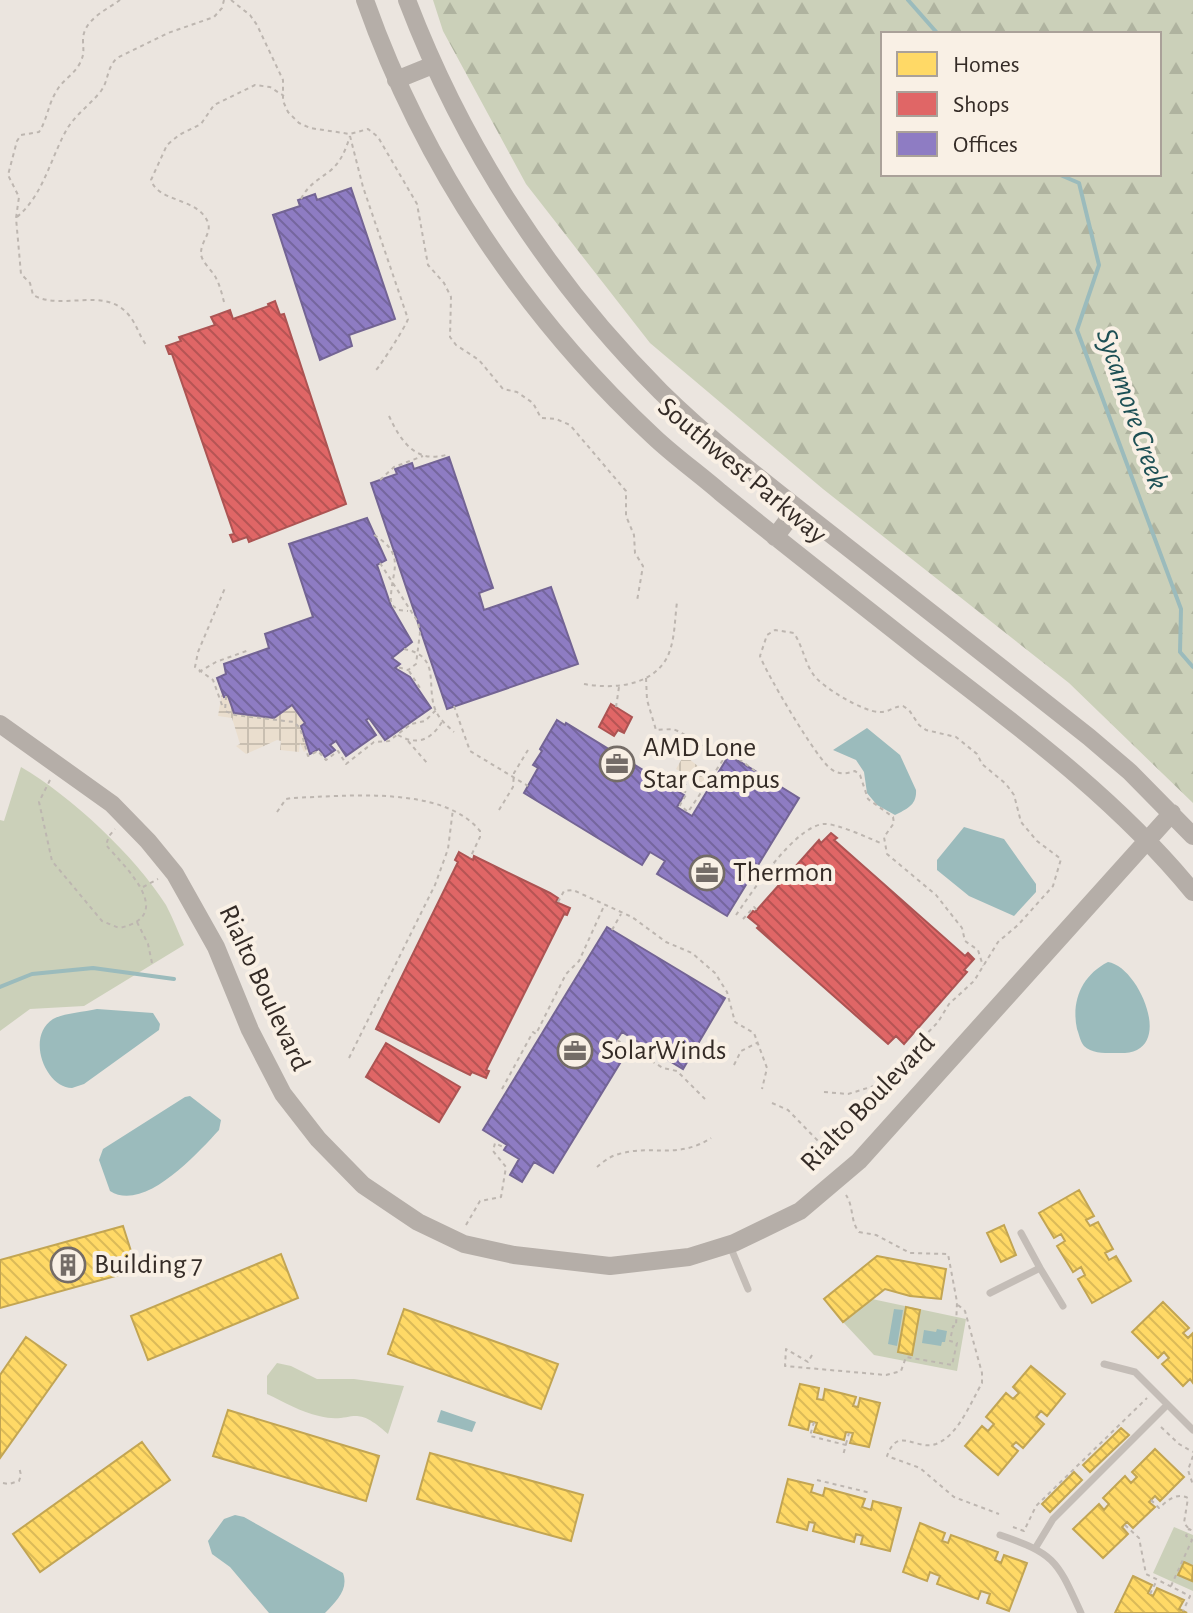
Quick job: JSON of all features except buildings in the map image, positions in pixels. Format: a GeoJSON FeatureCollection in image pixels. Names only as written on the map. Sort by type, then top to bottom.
{"type":"FeatureCollection","features":[{"type":"Feature","properties":{"kind":"main road","name":"Southwest Parkway"},"geometry":{"type":"LineString","coordinates":[[365,0],[396,80],[460,199],[506,269],[557,333],[654,437],[775,537],[1044,747],[1146,840],[1193,892]]}},
{"type":"Feature","properties":{"kind":"main road","name":"Southwest Parkway"},"geometry":{"type":"LineString","coordinates":[[407,0],[433,65],[470,141],[506,199],[548,261],[594,319],[662,393],[797,508],[1089,737],[1193,836]]}},
{"type":"Feature","properties":{"kind":"main road"},"geometry":{"type":"LineString","coordinates":[[396,80],[433,65]]}},
{"type":"Feature","properties":{"kind":"main road"},"geometry":{"type":"LineString","coordinates":[[775,537],[797,508]]}},
{"type":"Feature","properties":{"kind":"main road","name":"Rialto Boulevard"},"geometry":{"type":"LineString","coordinates":[[0,724],[112,804],[148,841],[181,883],[216,947],[250,1030],[283,1094],[318,1139],[363,1185],[418,1222],[464,1244],[514,1255],[610,1266],[689,1257],[729,1244],[800,1211],[859,1161],[1172,813]]}},
{"type":"Feature","properties":{"kind":"lane"},"geometry":{"type":"LineString","coordinates":[[1021,1233],[1063,1306]]}},
{"type":"Feature","properties":{"kind":"lane"},"geometry":{"type":"LineString","coordinates":[[729,1244],[748,1289]]}},
{"type":"Feature","properties":{"kind":"lane"},"geometry":{"type":"LineString","coordinates":[[990,1293],[1040,1268]]}},
{"type":"Feature","properties":{"kind":"lane"},"geometry":{"type":"LineString","coordinates":[[1104,1364],[1135,1372],[1193,1430]]}},
{"type":"Feature","properties":{"kind":"lane"},"geometry":{"type":"LineString","coordinates":[[1036,1547],[1053,1519],[1167,1405]]}},
{"type":"Feature","properties":{"kind":"lane"},"geometry":{"type":"LineString","coordinates":[[1000,1535],[1036,1547],[1060,1567],[1081,1613]]}},
{"type":"Feature","properties":{"kind":"path"},"geometry":{"type":"LineString","coordinates":[[120,0],[91,20],[84,29],[86,51],[81,62],[76,71],[57,88],[39,132],[21,135],[17,141],[8,175],[19,197],[16,218],[21,274],[30,283],[33,295],[64,302],[94,300],[122,309],[129,314],[147,346]]}},
{"type":"Feature","properties":{"kind":"path"},"geometry":{"type":"LineString","coordinates":[[16,218],[36,197],[66,130],[77,114],[102,90],[110,64],[168,33],[214,17],[224,0]]}},
{"type":"Feature","properties":{"kind":"path"},"geometry":{"type":"LineString","coordinates":[[231,0],[257,25],[283,80],[283,101],[288,112],[299,123],[310,128],[350,134],[368,129],[374,132],[414,198],[428,265],[444,283],[451,297],[450,337],[456,345],[479,360],[503,389],[517,392],[533,403],[541,418],[556,419],[570,425],[626,491],[626,516],[631,526],[635,553],[643,566],[637,601]]}},
{"type":"Feature","properties":{"kind":"path"},"geometry":{"type":"LineString","coordinates":[[224,302],[217,278],[201,257],[201,249],[209,234],[209,224],[204,214],[192,205],[162,194],[153,187],[151,180],[167,145],[201,124],[214,105],[255,85],[270,87],[284,96]]}},
{"type":"Feature","properties":{"kind":"path"},"geometry":{"type":"LineString","coordinates":[[301,199],[310,185],[332,170],[341,158],[350,134]]}},
{"type":"Feature","properties":{"kind":"path"},"geometry":{"type":"LineString","coordinates":[[350,134],[363,187],[408,319],[376,370]]}},
{"type":"Feature","properties":{"kind":"path"},"geometry":{"type":"LineString","coordinates":[[389,416],[401,440],[424,455],[436,458],[449,454]]}},
{"type":"Feature","properties":{"kind":"path"},"geometry":{"type":"LineString","coordinates":[[380,480],[394,467],[424,455]]}},
{"type":"Feature","properties":{"kind":"path"},"geometry":{"type":"LineString","coordinates":[[374,535],[394,555],[396,569],[391,604],[398,610],[411,611]]}},
{"type":"Feature","properties":{"kind":"path"},"geometry":{"type":"LineString","coordinates":[[380,563],[411,611],[420,633],[416,664],[408,670]]}},
{"type":"Feature","properties":{"kind":"path"},"geometry":{"type":"LineString","coordinates":[[225,588],[198,652],[195,667],[213,680],[225,711],[294,722],[300,728],[308,756],[318,751],[326,760],[338,751],[346,764],[374,742],[389,741],[417,721],[425,721],[436,710]]}},
{"type":"Feature","properties":{"kind":"path"},"geometry":{"type":"LineString","coordinates":[[584,684],[618,686],[646,678],[667,656],[677,602]]}},
{"type":"Feature","properties":{"kind":"path"},"geometry":{"type":"LineString","coordinates":[[824,1092],[848,1094],[874,1086],[929,1032],[949,1004],[974,981],[998,942],[1053,886],[1061,859],[1037,841],[1021,822],[1014,795],[1006,784],[961,741],[950,735],[926,730],[903,706],[878,712],[860,707],[816,679],[794,633],[775,630],[767,635],[760,656],[763,664],[815,752],[828,768],[839,774],[855,771],[860,775],[868,799],[893,817],[894,823],[884,837],[887,854],[936,895],[954,916],[954,921],[962,928],[965,941],[978,950],[983,966]]}},
{"type":"Feature","properties":{"kind":"path"},"geometry":{"type":"LineString","coordinates":[[404,649],[418,654],[429,667],[436,710],[454,732]]}},
{"type":"Feature","properties":{"kind":"path"},"geometry":{"type":"LineString","coordinates":[[199,672],[249,650]]}},
{"type":"Feature","properties":{"kind":"path"},"geometry":{"type":"LineString","coordinates":[[397,667],[408,670],[418,689]]}},
{"type":"Feature","properties":{"kind":"path"},"geometry":{"type":"LineString","coordinates":[[646,678],[647,700],[656,730],[673,729],[713,751],[727,753],[755,771]]}},
{"type":"Feature","properties":{"kind":"path"},"geometry":{"type":"LineString","coordinates":[[616,707],[618,686]]}},
{"type":"Feature","properties":{"kind":"path"},"geometry":{"type":"LineString","coordinates":[[224,707],[226,696]]}},
{"type":"Feature","properties":{"kind":"path"},"geometry":{"type":"LineString","coordinates":[[454,706],[470,751],[528,786]]}},
{"type":"Feature","properties":{"kind":"path"},"geometry":{"type":"LineString","coordinates":[[407,740],[420,741],[437,729],[442,721]]}},
{"type":"Feature","properties":{"kind":"path"},"geometry":{"type":"LineString","coordinates":[[398,734],[427,763]]}},
{"type":"Feature","properties":{"kind":"path"},"geometry":{"type":"LineString","coordinates":[[499,810],[513,787],[514,773],[528,750]]}},
{"type":"Feature","properties":{"kind":"path"},"geometry":{"type":"LineString","coordinates":[[690,777],[682,790],[687,793],[680,805],[688,812],[727,753]]}},
{"type":"Feature","properties":{"kind":"path"},"geometry":{"type":"LineString","coordinates":[[52,778],[39,802],[54,867],[102,921],[111,927],[128,927],[146,907],[142,887],[106,845],[116,829]]}},
{"type":"Feature","properties":{"kind":"path"},"geometry":{"type":"LineString","coordinates":[[701,783],[698,787],[704,790]]}},
{"type":"Feature","properties":{"kind":"path"},"geometry":{"type":"LineString","coordinates":[[277,812],[286,799],[338,796],[431,801],[453,809],[480,831],[470,858]]}},
{"type":"Feature","properties":{"kind":"path"},"geometry":{"type":"LineString","coordinates":[[349,1058],[435,885],[448,849],[453,809]]}},
{"type":"Feature","properties":{"kind":"path"},"geometry":{"type":"LineString","coordinates":[[736,915],[760,881],[808,829],[824,824],[884,844]]}},
{"type":"Feature","properties":{"kind":"path"},"geometry":{"type":"LineString","coordinates":[[142,887],[158,879]]}},
{"type":"Feature","properties":{"kind":"path"},"geometry":{"type":"LineString","coordinates":[[558,902],[561,893],[568,889],[605,905],[666,942],[692,953],[708,967],[727,992],[735,1022],[752,1030],[767,1068],[762,1089]]}},
{"type":"Feature","properties":{"kind":"path"},"geometry":{"type":"LineString","coordinates":[[502,1089],[533,1032],[536,1034],[566,974],[576,966],[605,905]]}},
{"type":"Feature","properties":{"kind":"path"},"geometry":{"type":"LineString","coordinates":[[743,919],[754,907],[757,910]]}},
{"type":"Feature","properties":{"kind":"path"},"geometry":{"type":"LineString","coordinates":[[612,930],[622,913]]}},
{"type":"Feature","properties":{"kind":"path"},"geometry":{"type":"LineString","coordinates":[[136,921],[148,944],[152,963]]}},
{"type":"Feature","properties":{"kind":"path"},"geometry":{"type":"LineString","coordinates":[[617,1040],[663,1068],[677,1071],[705,1099]]}},
{"type":"Feature","properties":{"kind":"path"},"geometry":{"type":"LineString","coordinates":[[734,1065],[741,1051],[757,1043]]}},
{"type":"Feature","properties":{"kind":"path"},"geometry":{"type":"LineString","coordinates":[[772,1103],[788,1110],[819,1142],[828,1157]]}},
{"type":"Feature","properties":{"kind":"path"},"geometry":{"type":"LineString","coordinates":[[597,1167],[620,1153],[679,1151],[694,1148],[711,1138]]}},
{"type":"Feature","properties":{"kind":"path"},"geometry":{"type":"LineString","coordinates":[[466,1225],[480,1201],[501,1197],[506,1165],[493,1151],[495,1143],[505,1148]]}},
{"type":"Feature","properties":{"kind":"path"},"geometry":{"type":"LineString","coordinates":[[812,1355],[808,1362],[786,1349],[785,1366],[886,1375],[901,1371],[906,1357],[952,1365],[957,1343],[950,1341],[953,1326],[956,1326],[957,1304],[948,1254],[910,1253],[876,1235],[859,1232],[855,1227],[853,1208],[845,1194]]}},
{"type":"Feature","properties":{"kind":"path"},"geometry":{"type":"LineString","coordinates":[[957,1304],[965,1311],[982,1383],[946,1438],[931,1445],[898,1441],[892,1444],[887,1456],[920,1468],[954,1497],[999,1514]]}},
{"type":"Feature","properties":{"kind":"path"},"geometry":{"type":"LineString","coordinates":[[1013,1527],[1024,1531],[1036,1506],[1147,1398]]}},
{"type":"Feature","properties":{"kind":"path"},"geometry":{"type":"LineString","coordinates":[[814,1422],[810,1436],[846,1445]]}},
{"type":"Feature","properties":{"kind":"path"},"geometry":{"type":"LineString","coordinates":[[1160,1426],[1193,1454],[1188,1470],[1193,1485]]}},
{"type":"Feature","properties":{"kind":"path"},"geometry":{"type":"LineString","coordinates":[[843,1455],[849,1433]]}},
{"type":"Feature","properties":{"kind":"path"},"geometry":{"type":"LineString","coordinates":[[3,1483],[19,1481],[19,1467]]}},
{"type":"Feature","properties":{"kind":"path"},"geometry":{"type":"LineString","coordinates":[[817,1480],[871,1493]]}},
{"type":"Feature","properties":{"kind":"path"},"geometry":{"type":"LineString","coordinates":[[1151,1500],[1159,1508],[1171,1498],[1180,1495],[1188,1498],[1184,1523],[1191,1530],[1186,1536],[1192,1540],[1171,1587]]}},
{"type":"Feature","properties":{"kind":"path"},"geometry":{"type":"LineString","coordinates":[[1125,1525],[1139,1538],[1146,1574],[1190,1596],[1183,1611]]}},
{"type":"Feature","properties":{"kind":"path"},"geometry":{"type":"LineString","coordinates":[[1150,1594],[1157,1581]]}},
{"type":"Feature","properties":{"kind":"green space"},"geometry":{"type":"Polygon","coordinates":[[[433,0],[1193,0],[1193,803],[1069,683],[823,489],[650,343],[526,184],[443,31],[433,0]]]}},
{"type":"Feature","properties":{"kind":"green space"},"geometry":{"type":"Polygon","coordinates":[[[21,767],[81,810],[120,847],[166,905],[184,945],[84,1006],[30,1009],[0,1031],[0,820],[4,821],[21,767]]]}},
{"type":"Feature","properties":{"kind":"green space"},"geometry":{"type":"Polygon","coordinates":[[[872,1299],[966,1319],[957,1371],[874,1355],[843,1322],[872,1299]]]}},
{"type":"Feature","properties":{"kind":"green space"},"geometry":{"type":"Polygon","coordinates":[[[277,1363],[291,1366],[317,1379],[354,1379],[404,1386],[388,1434],[360,1416],[319,1416],[267,1394],[267,1376],[277,1363]]]}},
{"type":"Feature","properties":{"kind":"green space"},"geometry":{"type":"Polygon","coordinates":[[[1174,1527],[1193,1535],[1193,1591],[1153,1573],[1174,1527]]]}},
{"type":"Feature","properties":{"kind":"shaded area"},"geometry":{"type":"Polygon","coordinates":[[[222,692],[228,696],[234,713],[274,718],[292,705],[305,723],[301,726],[309,749],[304,752],[300,743],[299,752],[280,750],[281,741],[277,740],[246,754],[236,746],[240,744],[232,718],[218,716],[222,692]]]}},
{"type":"Feature","properties":{"kind":"shaded area"},"geometry":{"type":"Polygon","coordinates":[[[684,755],[708,774],[702,784],[676,769],[684,755]]]}},
{"type":"Feature","properties":{"kind":"water"},"geometry":{"type":"Polygon","coordinates":[[[867,728],[900,755],[916,790],[913,803],[895,815],[877,805],[867,793],[864,772],[856,760],[833,750],[867,728]]]}},
{"type":"Feature","properties":{"kind":"water"},"geometry":{"type":"Polygon","coordinates":[[[964,827],[1004,839],[1036,884],[1036,892],[1014,916],[969,896],[937,870],[937,860],[964,827]]]}},
{"type":"Feature","properties":{"kind":"water"},"geometry":{"type":"Polygon","coordinates":[[[1108,962],[1129,975],[1145,1002],[1149,1017],[1146,1042],[1131,1052],[1090,1050],[1083,1044],[1077,1029],[1076,1009],[1080,990],[1091,974],[1108,962]]]}},
{"type":"Feature","properties":{"kind":"water"},"geometry":{"type":"Polygon","coordinates":[[[97,1009],[153,1013],[160,1024],[159,1030],[84,1084],[72,1088],[63,1086],[47,1071],[42,1060],[40,1037],[53,1019],[97,1009]]]}},
{"type":"Feature","properties":{"kind":"water"},"geometry":{"type":"Polygon","coordinates":[[[190,1096],[221,1120],[219,1130],[184,1166],[154,1188],[124,1196],[110,1191],[99,1160],[103,1149],[190,1096]]]}},
{"type":"Feature","properties":{"kind":"water"},"geometry":{"type":"Polygon","coordinates":[[[894,1309],[903,1310],[897,1346],[888,1344],[894,1309]]]}},
{"type":"Feature","properties":{"kind":"water"},"geometry":{"type":"Polygon","coordinates":[[[937,1329],[947,1331],[941,1346],[922,1343],[924,1330],[936,1332],[937,1329]]]}},
{"type":"Feature","properties":{"kind":"water"},"geometry":{"type":"Polygon","coordinates":[[[441,1410],[476,1422],[472,1432],[437,1422],[441,1410]]]}},
{"type":"Feature","properties":{"kind":"water"},"geometry":{"type":"Polygon","coordinates":[[[235,1515],[244,1517],[343,1573],[343,1590],[325,1613],[269,1613],[230,1567],[212,1554],[208,1541],[224,1519],[235,1515]]]}},
{"type":"Feature","properties":{"kind":"waterway","name":"Sycamore Creek"},"geometry":{"type":"LineString","coordinates":[[908,0],[936,32]]}},
{"type":"Feature","properties":{"kind":"waterway","name":"Sycamore Creek"},"geometry":{"type":"LineString","coordinates":[[1063,176],[1079,183],[1099,265],[1077,330],[1181,609],[1180,652],[1193,667]]}},
{"type":"Feature","properties":{"kind":"waterway"},"geometry":{"type":"LineString","coordinates":[[0,987],[32,974],[93,968],[174,979]]}},
{"type":"Feature","properties":{"kind":"place","name":"AMD Lone Star Campus"},"geometry":{"type":"Point","coordinates":[617,764]}},
{"type":"Feature","properties":{"kind":"place","name":"Thermon"},"geometry":{"type":"Point","coordinates":[707,873]}},
{"type":"Feature","properties":{"kind":"place","name":"SolarWinds"},"geometry":{"type":"Point","coordinates":[575,1051]}},
{"type":"Feature","properties":{"kind":"place","name":"Building 7"},"geometry":{"type":"Point","coordinates":[68,1265]}}]}
